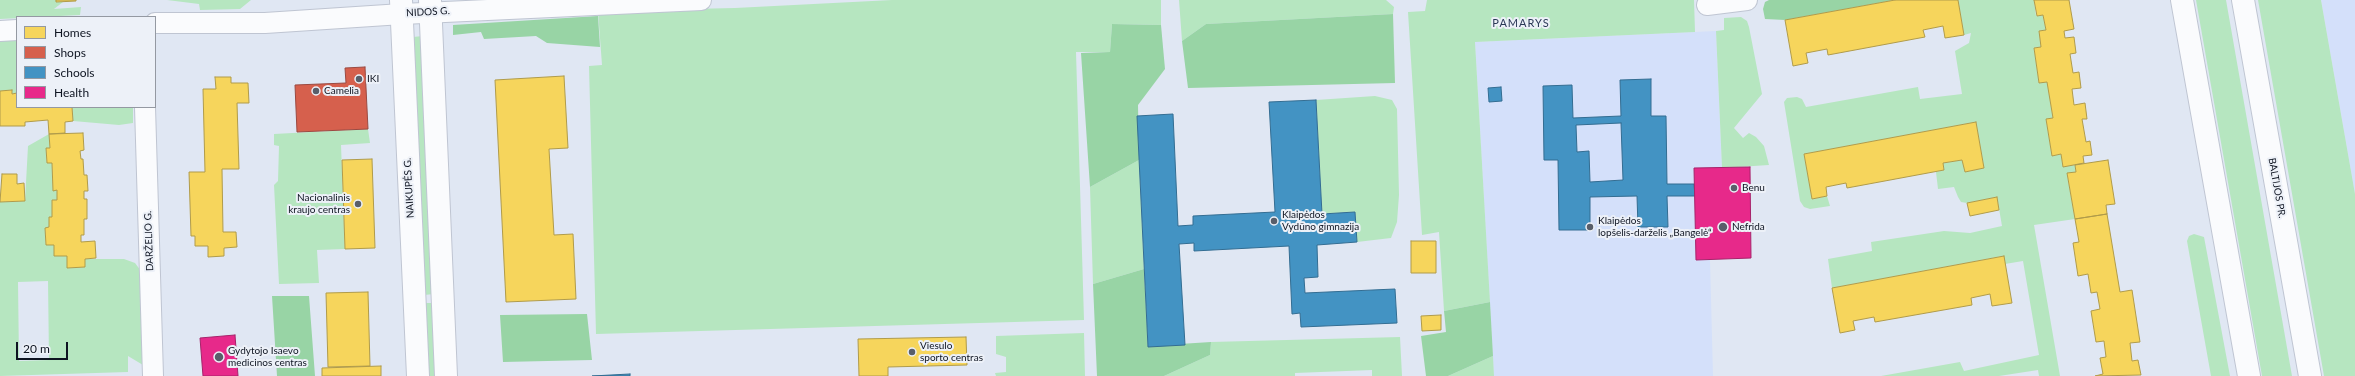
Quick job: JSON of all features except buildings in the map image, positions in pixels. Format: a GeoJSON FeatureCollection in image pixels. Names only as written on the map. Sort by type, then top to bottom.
{"type":"FeatureCollection","features":[{"type":"Feature","properties":{"kind":"main road"},"geometry":{"type":"LineString","coordinates":[[2182,0],[2249,376]]}},
{"type":"Feature","properties":{"kind":"main road","name":"BALTIJOS PR."},"geometry":{"type":"LineString","coordinates":[[2244,0],[2310,376]]}},
{"type":"Feature","properties":{"kind":"main road"},"geometry":{"type":"LineString","coordinates":[[430,6],[446,376]]}},
{"type":"Feature","properties":{"kind":"main road","name":"NAIKUPĖS G."},"geometry":{"type":"LineString","coordinates":[[401,7],[418,376]]}},
{"type":"Feature","properties":{"kind":"street","name":"NIDOS G."},"geometry":{"type":"LineString","coordinates":[[156,24],[265,23],[401,7],[701,0]]}},
{"type":"Feature","properties":{"kind":"street"},"geometry":{"type":"LineString","coordinates":[[1707,5],[1747,0]]}},
{"type":"Feature","properties":{"kind":"street"},"geometry":{"type":"LineString","coordinates":[[0,31],[16,30]]}},
{"type":"Feature","properties":{"kind":"street","name":"DARŽELIO G."},"geometry":{"type":"LineString","coordinates":[[145,108],[153,376]]}},
{"type":"Feature","properties":{"kind":"shaded area"},"geometry":{"type":"Polygon","coordinates":[[[2321,0],[2355,0],[2355,194],[2321,0]]]}},
{"type":"Feature","properties":{"kind":"shaded area","name":"Klaipėdos lopšelis-darželis „Bangelė“"},"geometry":{"type":"Polygon","coordinates":[[[1716,31],[1722,168],[1710,259],[1713,376],[1494,376],[1475,42],[1716,31]]]}},
{"type":"Feature","properties":{"kind":"green space"},"geometry":{"type":"Polygon","coordinates":[[[0,0],[56,0],[56,2],[63,2],[54,9],[81,7],[80,15],[16,16],[16,18],[0,19],[0,0]]]}},
{"type":"Feature","properties":{"kind":"green space"},"geometry":{"type":"Polygon","coordinates":[[[167,0],[251,0],[240,9],[200,10],[199,4],[167,0]]]}},
{"type":"Feature","properties":{"kind":"green space"},"geometry":{"type":"Polygon","coordinates":[[[892,0],[1161,0],[1161,25],[1112,24],[1110,52],[1076,52],[1084,320],[596,334],[589,66],[602,65],[598,11],[735,8],[892,0]]]}},
{"type":"Feature","properties":{"kind":"green space"},"geometry":{"type":"Polygon","coordinates":[[[1179,0],[1386,0],[1394,7],[1393,14],[1206,24],[1182,41],[1179,0]]]}},
{"type":"Feature","properties":{"kind":"green space"},"geometry":{"type":"Polygon","coordinates":[[[1427,0],[1694,0],[1695,32],[1475,42],[1490,302],[1444,311],[1439,232],[1422,235],[1408,12],[1425,11],[1427,0]]]}},
{"type":"Feature","properties":{"kind":"green space"},"geometry":{"type":"Polygon","coordinates":[[[1769,0],[1895,0],[1785,20],[1765,19],[1763,9],[1765,2],[1769,0]]]}},
{"type":"Feature","properties":{"kind":"green space"},"geometry":{"type":"Polygon","coordinates":[[[1958,0],[2034,0],[2036,16],[2043,15],[2046,30],[2039,31],[2041,47],[2034,48],[2039,83],[2047,82],[2053,118],[2046,120],[2052,156],[2061,154],[2063,167],[2075,165],[2076,172],[2067,174],[2075,219],[2034,225],[2060,376],[2039,376],[2038,370],[1999,376],[1881,376],[1960,362],[1964,371],[2039,355],[2023,261],[2005,264],[2003,256],[1832,288],[1828,259],[1872,251],[1871,242],[1944,231],[1970,233],[2002,226],[1997,197],[1967,203],[1961,202],[1954,187],[1938,189],[1936,172],[1944,170],[1943,163],[1962,160],[1965,172],[1984,168],[1976,122],[1804,154],[1812,199],[1827,196],[1830,206],[1810,209],[1804,207],[1800,201],[1784,102],[1787,98],[1797,97],[1802,99],[1806,107],[1918,87],[1920,99],[1962,94],[1955,51],[1969,43],[1971,33],[1964,35],[1958,0]]]}},
{"type":"Feature","properties":{"kind":"green space"},"geometry":{"type":"Polygon","coordinates":[[[2196,0],[2226,0],[2292,376],[2262,376],[2196,0]]]}},
{"type":"Feature","properties":{"kind":"green space"},"geometry":{"type":"Polygon","coordinates":[[[2258,0],[2321,0],[2355,194],[2355,376],[2324,376],[2258,0]]]}},
{"type":"Feature","properties":{"kind":"green space"},"geometry":{"type":"Polygon","coordinates":[[[1393,14],[1395,83],[1188,88],[1182,41],[1206,24],[1393,14]]]}},
{"type":"Feature","properties":{"kind":"green space"},"geometry":{"type":"Polygon","coordinates":[[[598,16],[600,47],[547,43],[536,36],[484,39],[481,32],[453,35],[453,25],[598,16]]]}},
{"type":"Feature","properties":{"kind":"green space"},"geometry":{"type":"Polygon","coordinates":[[[1741,17],[1747,21],[1749,27],[1762,94],[1734,128],[1743,138],[1749,133],[1756,137],[1764,146],[1769,165],[1722,168],[1716,31],[1724,30],[1724,18],[1741,17]]]}},
{"type":"Feature","properties":{"kind":"green space"},"geometry":{"type":"Polygon","coordinates":[[[1112,24],[1161,25],[1165,69],[1138,105],[1139,160],[1090,187],[1081,53],[1110,52],[1112,24]]]}},
{"type":"Feature","properties":{"kind":"green space"},"geometry":{"type":"Polygon","coordinates":[[[16,35],[16,93],[12,94],[12,90],[0,91],[0,36],[16,35]]]}},
{"type":"Feature","properties":{"kind":"green space"},"geometry":{"type":"Polygon","coordinates":[[[423,36],[434,294],[424,295],[413,37],[423,36]]]}},
{"type":"Feature","properties":{"kind":"green space"},"geometry":{"type":"Polygon","coordinates":[[[1375,96],[1392,100],[1397,109],[1399,195],[1397,222],[1391,238],[1357,242],[1355,212],[1322,214],[1316,100],[1375,96]]]}},
{"type":"Feature","properties":{"kind":"green space"},"geometry":{"type":"Polygon","coordinates":[[[72,108],[133,108],[133,123],[119,125],[73,121],[72,108]]]}},
{"type":"Feature","properties":{"kind":"green space"},"geometry":{"type":"Polygon","coordinates":[[[368,129],[370,143],[341,145],[345,249],[317,250],[319,283],[279,284],[274,185],[278,181],[279,146],[274,145],[274,134],[368,129]]]}},
{"type":"Feature","properties":{"kind":"green space"},"geometry":{"type":"Polygon","coordinates":[[[49,134],[50,148],[46,148],[47,163],[52,163],[53,190],[57,190],[57,200],[52,200],[52,217],[49,227],[45,228],[46,245],[54,245],[54,256],[67,256],[68,268],[85,267],[85,259],[124,259],[135,263],[141,271],[143,365],[128,356],[128,372],[0,376],[0,202],[25,201],[28,146],[49,134]],[[48,281],[18,282],[19,361],[49,360],[48,281]]]}},
{"type":"Feature","properties":{"kind":"green space"},"geometry":{"type":"Polygon","coordinates":[[[1139,160],[1144,269],[1093,284],[1090,187],[1139,160]]]}},
{"type":"Feature","properties":{"kind":"green space"},"geometry":{"type":"Polygon","coordinates":[[[2194,234],[2204,237],[2230,376],[2211,376],[2187,241],[2189,236],[2194,234]]]}},
{"type":"Feature","properties":{"kind":"green space"},"geometry":{"type":"Polygon","coordinates":[[[1144,269],[1148,346],[1211,342],[1210,355],[1164,376],[1097,376],[1093,284],[1144,269]]]}},
{"type":"Feature","properties":{"kind":"green space"},"geometry":{"type":"Polygon","coordinates":[[[272,296],[309,296],[315,376],[277,376],[272,296]]]}},
{"type":"Feature","properties":{"kind":"green space"},"geometry":{"type":"Polygon","coordinates":[[[1490,302],[1493,356],[1448,376],[1426,376],[1421,336],[1446,332],[1444,311],[1490,302]]]}},
{"type":"Feature","properties":{"kind":"green space"},"geometry":{"type":"Polygon","coordinates":[[[424,303],[434,303],[438,376],[427,376],[424,303]]]}},
{"type":"Feature","properties":{"kind":"green space"},"geometry":{"type":"Polygon","coordinates":[[[587,314],[592,360],[503,362],[500,315],[587,314]]]}},
{"type":"Feature","properties":{"kind":"green space"},"geometry":{"type":"Polygon","coordinates":[[[1084,333],[1085,376],[996,376],[995,373],[1006,372],[1006,357],[996,354],[996,336],[1084,333]]]}},
{"type":"Feature","properties":{"kind":"green space"},"geometry":{"type":"Polygon","coordinates":[[[1400,337],[1402,376],[1372,376],[1372,370],[1295,373],[1295,376],[1164,376],[1210,355],[1211,342],[1400,337]]]}},
{"type":"Feature","properties":{"kind":"green space"},"geometry":{"type":"Polygon","coordinates":[[[1493,356],[1494,376],[1448,376],[1493,356]]]}},
{"type":"Feature","properties":{"kind":"place","name":"IKI"},"geometry":{"type":"Point","coordinates":[359,79]}},
{"type":"Feature","properties":{"kind":"place","name":"Camelia"},"geometry":{"type":"Point","coordinates":[316,91]}},
{"type":"Feature","properties":{"kind":"place","name":"Benu"},"geometry":{"type":"Point","coordinates":[1734,188]}},
{"type":"Feature","properties":{"kind":"place","name":"Nacionalinis kraujo centras"},"geometry":{"type":"Point","coordinates":[358,204]}},
{"type":"Feature","properties":{"kind":"place","name":"Klaipėdos Vydūno gimnazija"},"geometry":{"type":"Point","coordinates":[1274,221]}},
{"type":"Feature","properties":{"kind":"place","name":"Klaipėdos lopšelis-darželis „Bangelė“"},"geometry":{"type":"Point","coordinates":[1590,227]}},
{"type":"Feature","properties":{"kind":"place","name":"Nefrida"},"geometry":{"type":"Point","coordinates":[1723,227]}},
{"type":"Feature","properties":{"kind":"place","name":"Viesulo sporto centras"},"geometry":{"type":"Point","coordinates":[912,352]}},
{"type":"Feature","properties":{"kind":"place","name":"Gydytojo Isaevo medicinos centras"},"geometry":{"type":"Point","coordinates":[219,357]}},
{"type":"Feature","properties":{"kind":"district","name":"PAMARYS"},"geometry":{"type":"Point","coordinates":[1521,23]}}]}
